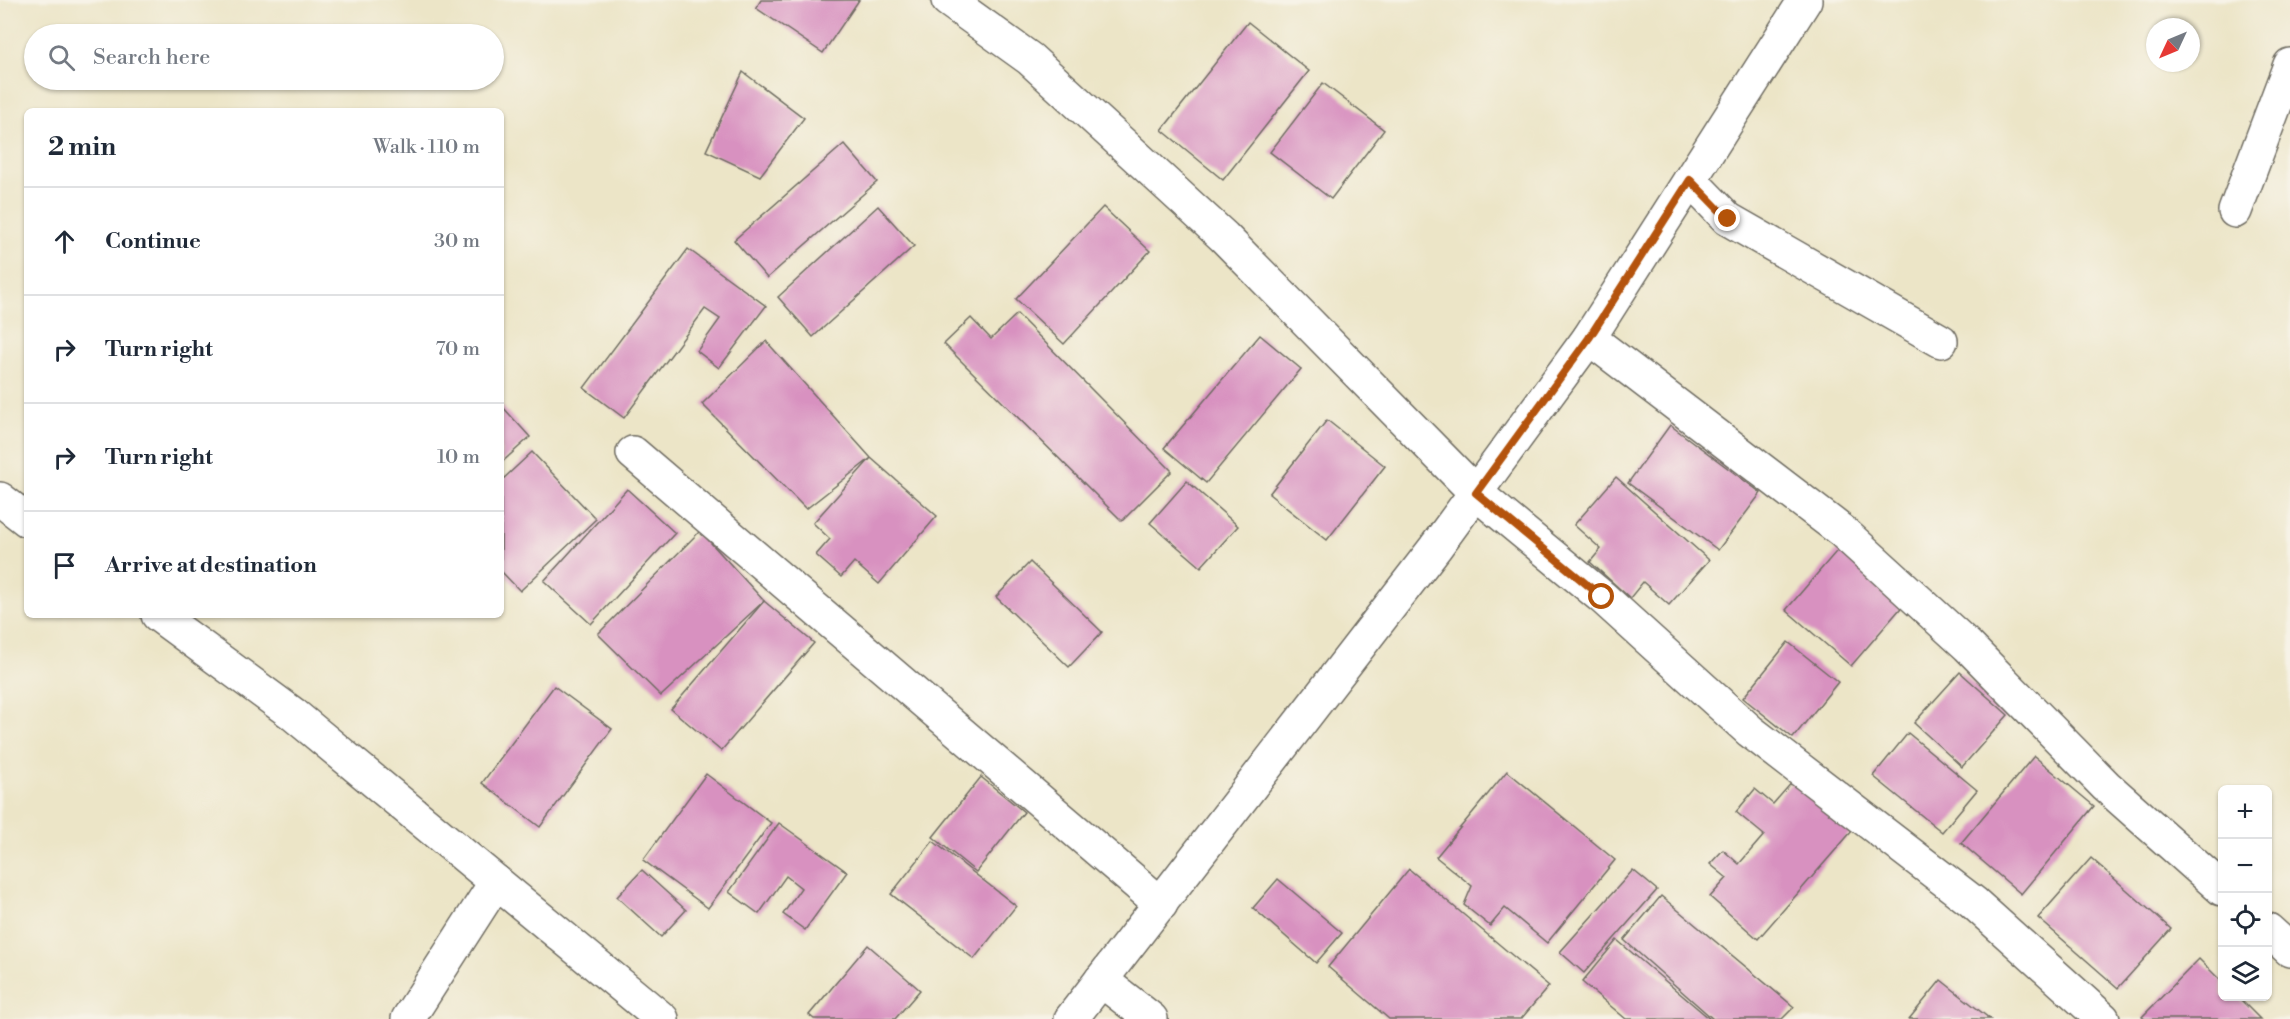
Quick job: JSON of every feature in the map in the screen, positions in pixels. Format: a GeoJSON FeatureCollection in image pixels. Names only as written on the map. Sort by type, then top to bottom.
{"type":"FeatureCollection","features":[{"type":"Feature","properties":{"kind":"street"},"geometry":{"type":"LineString","coordinates":[[948,0],[1030,58],[1224,237],[1476,493],[1602,597],[1750,731],[1973,902],[2103,1019]]}},
{"type":"Feature","properties":{"kind":"street"},"geometry":{"type":"LineString","coordinates":[[1071,1019],[1476,493],[1589,338],[1805,0]]}},
{"type":"Feature","properties":{"kind":"street"},"geometry":{"type":"LineString","coordinates":[[2235,211],[2290,65]]}},
{"type":"Feature","properties":{"kind":"street"},"geometry":{"type":"LineString","coordinates":[[1690,180],[1728,219],[1941,341]]}},
{"type":"Feature","properties":{"kind":"street"},"geometry":{"type":"LineString","coordinates":[[1589,338],[1843,532],[1968,646],[2106,786],[2218,886]]}},
{"type":"Feature","properties":{"kind":"street"},"geometry":{"type":"LineString","coordinates":[[633,453],[1161,904]]}},
{"type":"Feature","properties":{"kind":"street"},"geometry":{"type":"LineString","coordinates":[[0,499],[24,518]]}},
{"type":"Feature","properties":{"kind":"street"},"geometry":{"type":"LineString","coordinates":[[162,618],[293,714],[662,1019]]}},
{"type":"Feature","properties":{"kind":"street"},"geometry":{"type":"LineString","coordinates":[[408,1019],[496,882]]}},
{"type":"Feature","properties":{"kind":"street"},"geometry":{"type":"LineString","coordinates":[[2272,934],[2290,950]]}},
{"type":"Feature","properties":{"kind":"street"},"geometry":{"type":"LineString","coordinates":[[1101,980],[1151,1019]]}},
{"type":"Feature","properties":{"kind":"building"},"geometry":{"type":"Polygon","coordinates":[[[761,0],[859,0],[823,53],[756,8],[761,0]]]}},
{"type":"Feature","properties":{"kind":"building"},"geometry":{"type":"Polygon","coordinates":[[[1248,22],[1309,71],[1223,180],[1162,130],[1248,22]]]}},
{"type":"Feature","properties":{"kind":"building"},"geometry":{"type":"Polygon","coordinates":[[[743,72],[804,118],[760,176],[706,151],[743,72]]]}},
{"type":"Feature","properties":{"kind":"building"},"geometry":{"type":"Polygon","coordinates":[[[1323,83],[1384,130],[1331,199],[1270,152],[1323,83]]]}},
{"type":"Feature","properties":{"kind":"building"},"geometry":{"type":"Polygon","coordinates":[[[844,144],[877,182],[767,278],[734,240],[844,144]]]}},
{"type":"Feature","properties":{"kind":"building"},"geometry":{"type":"Polygon","coordinates":[[[878,206],[914,246],[813,337],[778,297],[878,206]]]}},
{"type":"Feature","properties":{"kind":"building"},"geometry":{"type":"Polygon","coordinates":[[[1103,207],[1150,251],[1064,344],[1016,299],[1103,207]]]}},
{"type":"Feature","properties":{"kind":"building"},"geometry":{"type":"Polygon","coordinates":[[[688,249],[766,306],[719,368],[697,351],[720,319],[705,309],[624,418],[584,388],[688,249]]]}},
{"type":"Feature","properties":{"kind":"building"},"geometry":{"type":"Polygon","coordinates":[[[1017,314],[1172,471],[1122,521],[944,344],[971,318],[991,339],[1017,314]]]}},
{"type":"Feature","properties":{"kind":"building"},"geometry":{"type":"Polygon","coordinates":[[[1260,335],[1301,369],[1206,483],[1164,448],[1260,335]]]}},
{"type":"Feature","properties":{"kind":"building"},"geometry":{"type":"Polygon","coordinates":[[[766,341],[871,458],[806,509],[702,404],[766,341]]]}},
{"type":"Feature","properties":{"kind":"building"},"geometry":{"type":"Polygon","coordinates":[[[504,408],[530,437],[504,460],[504,408]]]}},
{"type":"Feature","properties":{"kind":"building"},"geometry":{"type":"Polygon","coordinates":[[[1327,420],[1385,466],[1327,540],[1269,494],[1327,420]]]}},
{"type":"Feature","properties":{"kind":"building"},"geometry":{"type":"Polygon","coordinates":[[[1670,425],[1761,493],[1718,550],[1628,483],[1670,425]]]}},
{"type":"Feature","properties":{"kind":"building"},"geometry":{"type":"Polygon","coordinates":[[[532,452],[596,519],[520,591],[504,574],[504,478],[532,452]]]}},
{"type":"Feature","properties":{"kind":"building"},"geometry":{"type":"Polygon","coordinates":[[[871,458],[937,516],[879,584],[854,562],[841,577],[816,555],[830,539],[813,523],[871,458]]]}},
{"type":"Feature","properties":{"kind":"building"},"geometry":{"type":"Polygon","coordinates":[[[1616,477],[1709,560],[1669,605],[1643,582],[1630,598],[1590,562],[1601,549],[1574,525],[1616,477]]]}},
{"type":"Feature","properties":{"kind":"building"},"geometry":{"type":"Polygon","coordinates":[[[1187,481],[1238,526],[1201,567],[1150,523],[1187,481]]]}},
{"type":"Feature","properties":{"kind":"building"},"geometry":{"type":"Polygon","coordinates":[[[627,489],[675,533],[591,624],[544,581],[627,489]]]}},
{"type":"Feature","properties":{"kind":"building"},"geometry":{"type":"Polygon","coordinates":[[[700,531],[764,601],[661,696],[598,634],[700,531]]]}},
{"type":"Feature","properties":{"kind":"building"},"geometry":{"type":"Polygon","coordinates":[[[1841,546],[1906,602],[1851,666],[1786,610],[1841,546]]]}},
{"type":"Feature","properties":{"kind":"building"},"geometry":{"type":"Polygon","coordinates":[[[1030,562],[1102,632],[1069,667],[996,597],[1030,562]]]}},
{"type":"Feature","properties":{"kind":"building"},"geometry":{"type":"Polygon","coordinates":[[[764,601],[814,643],[721,751],[671,709],[764,601]]]}},
{"type":"Feature","properties":{"kind":"building"},"geometry":{"type":"Polygon","coordinates":[[[1788,642],[1838,682],[1793,738],[1743,698],[1788,642]]]}},
{"type":"Feature","properties":{"kind":"building"},"geometry":{"type":"Polygon","coordinates":[[[1960,672],[2008,715],[1962,767],[1914,723],[1960,672]]]}},
{"type":"Feature","properties":{"kind":"building"},"geometry":{"type":"Polygon","coordinates":[[[554,686],[612,729],[540,827],[482,783],[554,686]]]}},
{"type":"Feature","properties":{"kind":"building"},"geometry":{"type":"Polygon","coordinates":[[[1908,733],[1977,790],[1942,832],[1873,776],[1908,733]]]}},
{"type":"Feature","properties":{"kind":"building"},"geometry":{"type":"Polygon","coordinates":[[[2034,756],[2094,806],[2021,894],[1961,843],[2034,756]]]}},
{"type":"Feature","properties":{"kind":"building"},"geometry":{"type":"Polygon","coordinates":[[[1507,771],[1615,860],[1547,943],[1505,908],[1490,926],[1464,905],[1472,886],[1436,857],[1507,771]]]}},
{"type":"Feature","properties":{"kind":"building"},"geometry":{"type":"Polygon","coordinates":[[[706,774],[771,823],[708,908],[643,860],[706,774]]]}},
{"type":"Feature","properties":{"kind":"building"},"geometry":{"type":"Polygon","coordinates":[[[981,777],[1024,812],[976,872],[933,837],[981,777]]]}},
{"type":"Feature","properties":{"kind":"building"},"geometry":{"type":"Polygon","coordinates":[[[1794,780],[1852,831],[1758,939],[1710,897],[1727,878],[1710,864],[1723,850],[1739,864],[1764,835],[1736,812],[1755,789],[1773,804],[1794,780]]]}},
{"type":"Feature","properties":{"kind":"building"},"geometry":{"type":"Polygon","coordinates":[[[779,823],[847,872],[805,930],[783,914],[801,888],[786,876],[759,914],[729,892],[779,823]]]}},
{"type":"Feature","properties":{"kind":"building"},"geometry":{"type":"Polygon","coordinates":[[[933,841],[1016,906],[974,959],[891,894],[933,841]]]}},
{"type":"Feature","properties":{"kind":"building"},"geometry":{"type":"Polygon","coordinates":[[[2091,858],[2171,929],[2118,988],[2038,918],[2091,858]]]}},
{"type":"Feature","properties":{"kind":"building"},"geometry":{"type":"Polygon","coordinates":[[[1409,869],[1549,986],[1521,1019],[1389,1019],[1328,967],[1409,869]]]}},
{"type":"Feature","properties":{"kind":"building"},"geometry":{"type":"Polygon","coordinates":[[[642,870],[686,910],[661,937],[617,897],[642,870]]]}},
{"type":"Feature","properties":{"kind":"building"},"geometry":{"type":"Polygon","coordinates":[[[1633,870],[1657,890],[1584,973],[1560,952],[1633,870]]]}},
{"type":"Feature","properties":{"kind":"building"},"geometry":{"type":"Polygon","coordinates":[[[1278,879],[1342,933],[1316,963],[1253,908],[1278,879]]]}},
{"type":"Feature","properties":{"kind":"building"},"geometry":{"type":"Polygon","coordinates":[[[1661,896],[1794,1007],[1782,1019],[1713,1019],[1624,940],[1661,896]]]}},
{"type":"Feature","properties":{"kind":"building"},"geometry":{"type":"Polygon","coordinates":[[[1617,940],[1710,1019],[1626,1019],[1582,982],[1617,940]]]}},
{"type":"Feature","properties":{"kind":"building"},"geometry":{"type":"Polygon","coordinates":[[[868,945],[920,990],[895,1019],[814,1019],[809,1015],[868,945]]]}},
{"type":"Feature","properties":{"kind":"building"},"geometry":{"type":"Polygon","coordinates":[[[2199,959],[2218,978],[2218,1001],[2242,1001],[2260,1019],[2145,1019],[2142,1017],[2199,959]]]}},
{"type":"Feature","properties":{"kind":"building"},"geometry":{"type":"Polygon","coordinates":[[[1941,980],[1990,1019],[1909,1019],[1941,980]]]}},
{"type":"Feature","properties":{"kind":"route"},"geometry":{"type":"LineString","coordinates":[[1602,597],[1476,493],[1589,338],[1690,180],[1728,219]]}}]}
